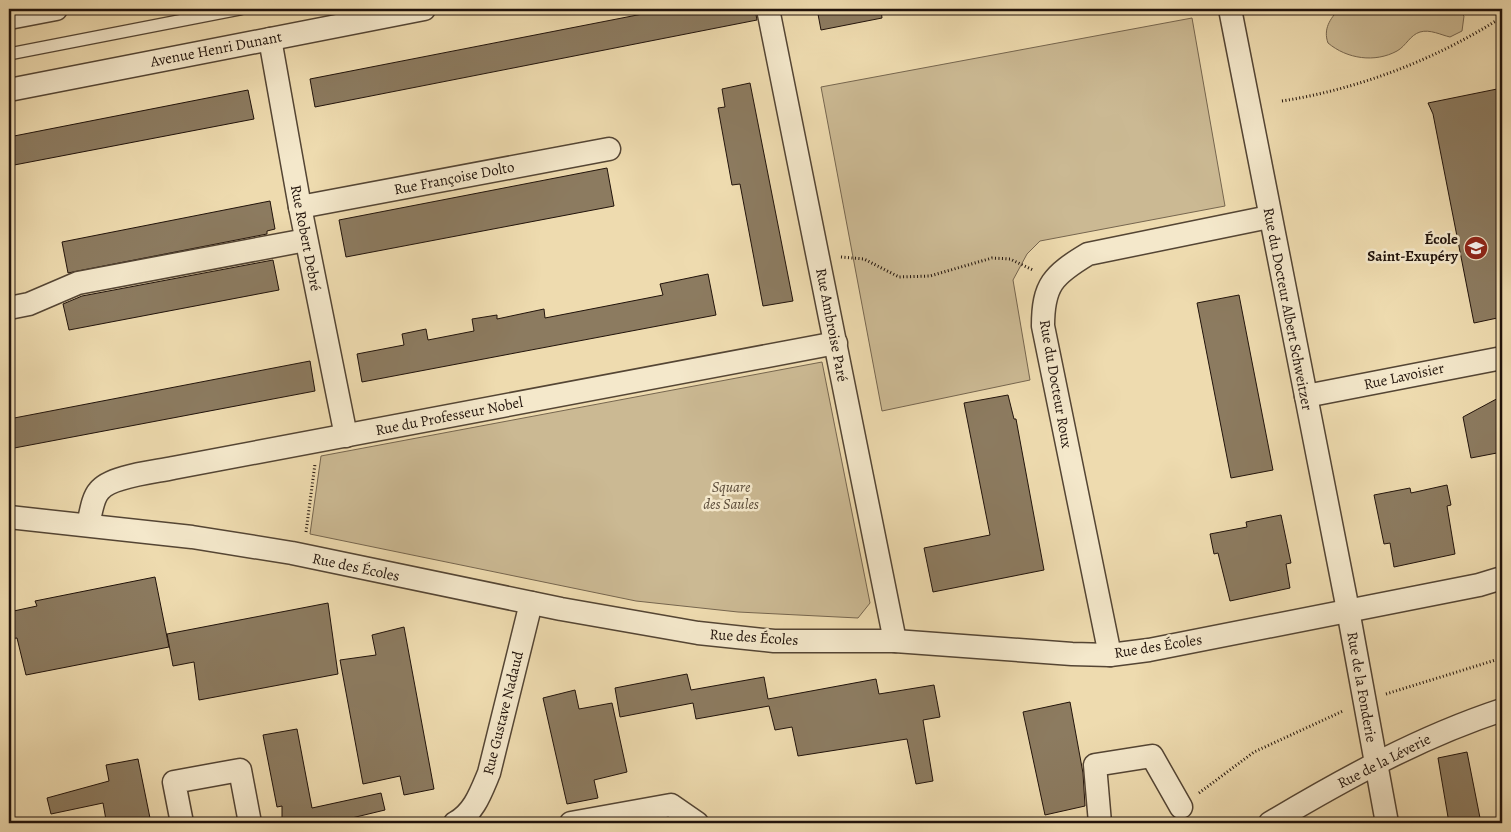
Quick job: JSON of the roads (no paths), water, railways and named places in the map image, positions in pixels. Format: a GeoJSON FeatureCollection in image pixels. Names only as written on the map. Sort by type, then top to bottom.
{"type":"FeatureCollection","features":[{"type":"Feature","properties":{"kind":"street"},"geometry":{"type":"LineString","coordinates":[[9,18],[56,9]]}},
{"type":"Feature","properties":{"kind":"street","name":"Avenue Henri Dunant"},"geometry":{"type":"LineString","coordinates":[[9,90],[424,9]]}},
{"type":"Feature","properties":{"kind":"street","name":"Rue Ambroise Paré"},"geometry":{"type":"LineString","coordinates":[[768,9],[895,641]]}},
{"type":"Feature","properties":{"kind":"street","name":"Rue du Docteur Albert Schweitzer"},"geometry":{"type":"LineString","coordinates":[[1230,9],[1269,216],[1348,610]]}},
{"type":"Feature","properties":{"kind":"street","name":"Rue Robert Debré"},"geometry":{"type":"LineString","coordinates":[[270,39],[306,240],[346,436]]}},
{"type":"Feature","properties":{"kind":"street","name":"Rue Françoise Dolto"},"geometry":{"type":"LineString","coordinates":[[300,207],[609,149]]}},
{"type":"Feature","properties":{"kind":"street","name":"Rue du Docteur Roux"},"geometry":{"type":"LineString","coordinates":[[1110,655],[1043,326],[1043,301],[1053,280],[1069,266],[1088,254],[1269,216]]}},
{"type":"Feature","properties":{"kind":"street"},"geometry":{"type":"LineString","coordinates":[[9,308],[29,304],[78,283],[306,240]]}},
{"type":"Feature","properties":{"kind":"street","name":"Rue du Professeur Nobel"},"geometry":{"type":"LineString","coordinates":[[88,524],[93,504],[99,491],[109,482],[836,343]]}},
{"type":"Feature","properties":{"kind":"street","name":"Rue Lavoisier"},"geometry":{"type":"LineString","coordinates":[[1306,396],[1502,358]]}},
{"type":"Feature","properties":{"kind":"street","name":"Rue des Écoles"},"geometry":{"type":"LineString","coordinates":[[9,517],[88,524],[192,537],[324,560],[531,603],[698,633],[774,641],[895,641],[1110,655],[1175,645],[1479,586],[1502,578]]}},
{"type":"Feature","properties":{"kind":"street","name":"Rue Gustave Nadaud"},"geometry":{"type":"LineString","coordinates":[[466,821],[489,773],[531,603]]}},
{"type":"Feature","properties":{"kind":"street","name":"Rue de la Fonderie"},"geometry":{"type":"LineString","coordinates":[[1348,610],[1387,823]]}},
{"type":"Feature","properties":{"kind":"street","name":"Rue de la Léverie"},"geometry":{"type":"LineString","coordinates":[[1270,823],[1375,763],[1451,728],[1502,710]]}},
{"type":"Feature","properties":{"kind":"street"},"geometry":{"type":"LineString","coordinates":[[1100,823],[1095,766],[1152,756],[1181,807]]}},
{"type":"Feature","properties":{"kind":"street"},"geometry":{"type":"LineString","coordinates":[[182,823],[174,782],[240,770],[250,823]]}},
{"type":"Feature","properties":{"kind":"street"},"geometry":{"type":"LineString","coordinates":[[571,823],[671,805],[697,823]]}},
{"type":"Feature","properties":{"kind":"lane"},"geometry":{"type":"LineString","coordinates":[[9,54],[240,9]]}},
{"type":"Feature","properties":{"kind":"place","name":"École Saint-Exupéry"},"geometry":{"type":"Point","coordinates":[1476,248]}},
{"type":"Feature","properties":{"kind":"park label","name":"Square des Saules"},"geometry":{"type":"Point","coordinates":[731,496]}}]}
